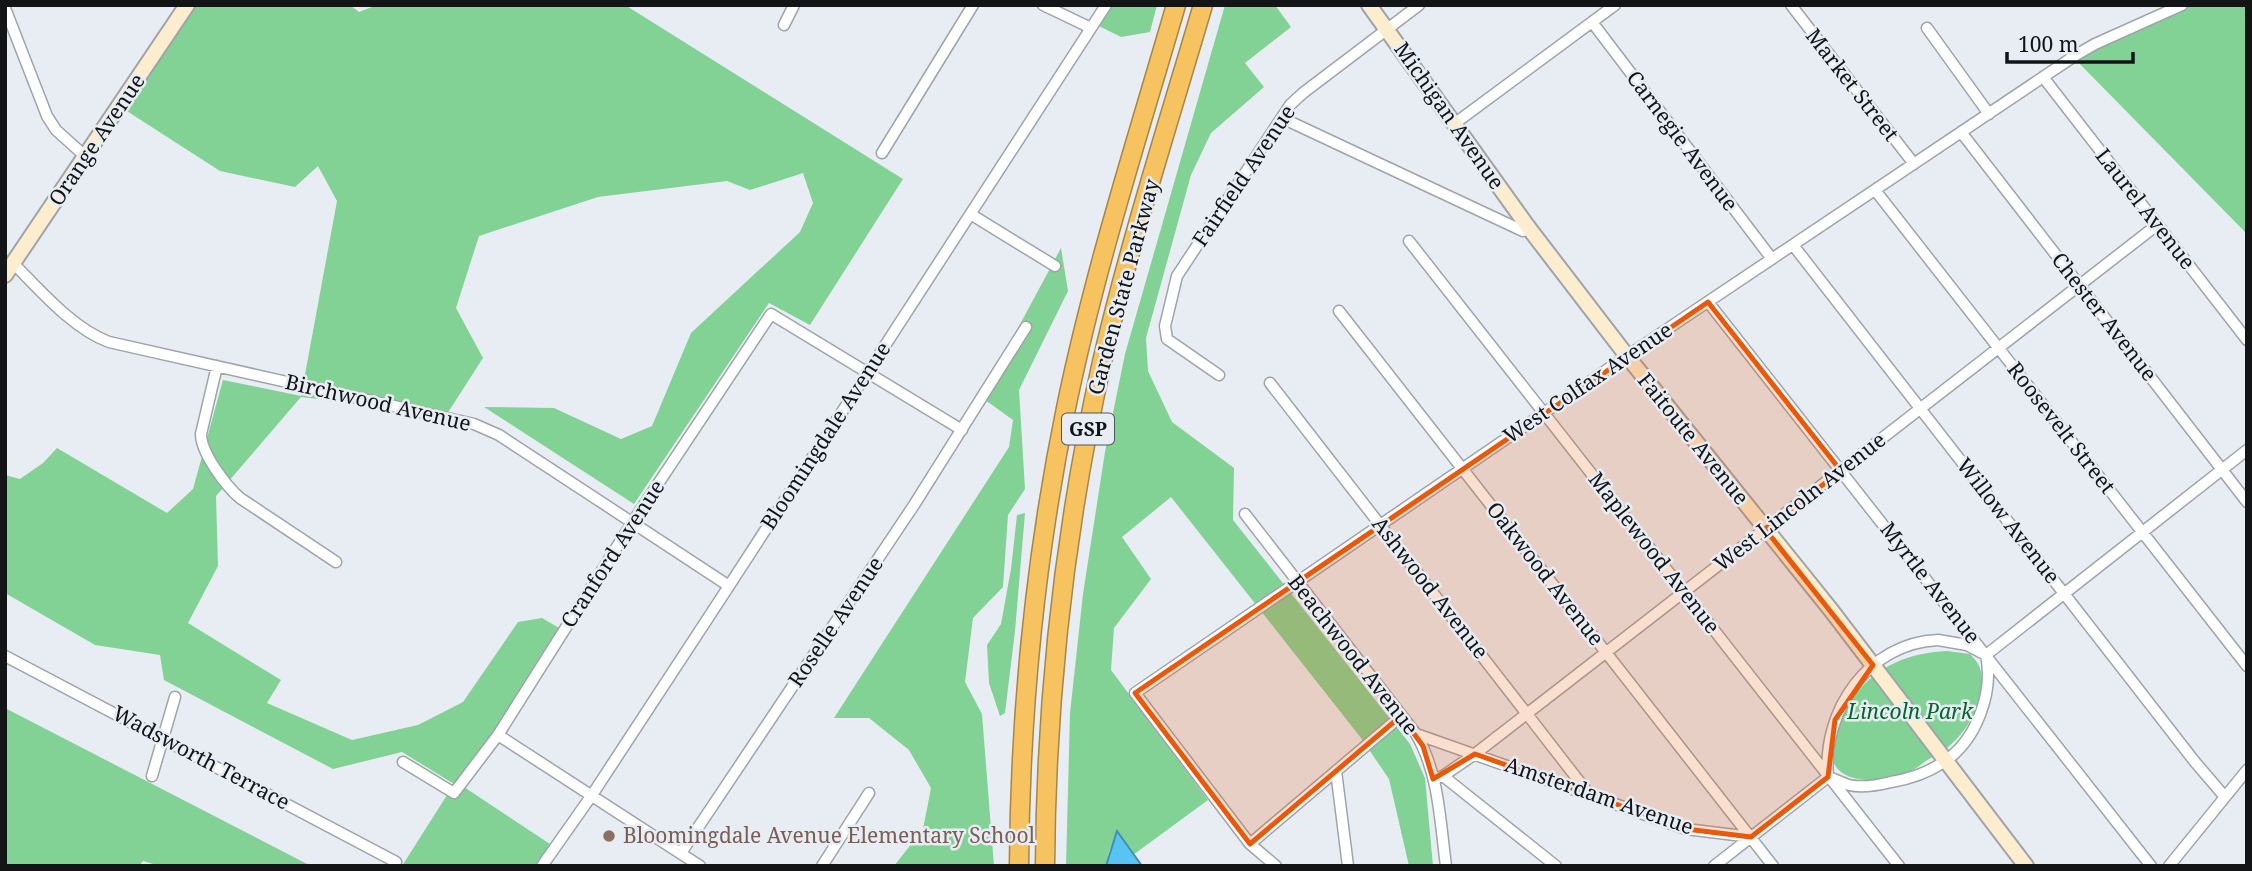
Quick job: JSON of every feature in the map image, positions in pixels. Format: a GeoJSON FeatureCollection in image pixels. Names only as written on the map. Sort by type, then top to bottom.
{"type":"FeatureCollection","features":[{"type":"Feature","properties":{"kind":"highway","name":"Garden State Parkway"},"geometry":{"type":"LineString","coordinates":[[1019,866],[1020,780],[1028,671],[1042,545],[1059,443],[1097,277],[1176,5]]}},
{"type":"Feature","properties":{"kind":"highway","name":"Garden State Parkway"},"geometry":{"type":"LineString","coordinates":[[1045,866],[1047,763],[1055,662],[1065,571],[1084,451],[1129,258],[1202,5]]}},
{"type":"Feature","properties":{"kind":"street","name":"Orange Avenue"},"geometry":{"type":"LineString","coordinates":[[9,269],[187,5]]}},
{"type":"Feature","properties":{"kind":"street"},"geometry":{"type":"LineString","coordinates":[[784,25],[794,5]]}},
{"type":"Feature","properties":{"kind":"street"},"geometry":{"type":"LineString","coordinates":[[882,153],[973,5]]}},
{"type":"Feature","properties":{"kind":"street"},"geometry":{"type":"LineString","coordinates":[[1043,5],[1091,28]]}},
{"type":"Feature","properties":{"kind":"street","name":"Bloomingdale Avenue"},"geometry":{"type":"LineString","coordinates":[[542,866],[592,795],[729,586],[1106,5]]}},
{"type":"Feature","properties":{"kind":"street","name":"Michigan Avenue"},"geometry":{"type":"LineString","coordinates":[[1368,5],[1528,227]]}},
{"type":"Feature","properties":{"kind":"street","name":"Fairfield Avenue"},"geometry":{"type":"LineString","coordinates":[[1219,375],[1167,339],[1164,331],[1172,290],[1181,270],[1297,99],[1419,5]]}},
{"type":"Feature","properties":{"kind":"street"},"geometry":{"type":"LineString","coordinates":[[1454,124],[1615,5]]}},
{"type":"Feature","properties":{"kind":"street","name":"Market Street"},"geometry":{"type":"LineString","coordinates":[[1791,5],[1913,164]]}},
{"type":"Feature","properties":{"kind":"street","name":"West Colfax Avenue"},"geometry":{"type":"LineString","coordinates":[[1250,844],[1135,693],[1627,356],[2043,77],[2158,10],[2182,5]]}},
{"type":"Feature","properties":{"kind":"street"},"geometry":{"type":"LineString","coordinates":[[5,8],[47,116],[56,130],[86,157]]}},
{"type":"Feature","properties":{"kind":"street","name":"Carnegie Avenue"},"geometry":{"type":"LineString","coordinates":[[1592,22],[1772,259]]}},
{"type":"Feature","properties":{"kind":"street"},"geometry":{"type":"LineString","coordinates":[[1927,28],[1989,114]]}},
{"type":"Feature","properties":{"kind":"street","name":"Laurel Avenue"},"geometry":{"type":"LineString","coordinates":[[2043,77],[2247,340]]}},
{"type":"Feature","properties":{"kind":"street"},"geometry":{"type":"LineString","coordinates":[[1282,118],[1523,231],[1528,227]]}},
{"type":"Feature","properties":{"kind":"street","name":"Chester Avenue"},"geometry":{"type":"LineString","coordinates":[[1961,132],[2247,502]]}},
{"type":"Feature","properties":{"kind":"street","name":"Roosevelt Street"},"geometry":{"type":"LineString","coordinates":[[1875,190],[2247,666]]}},
{"type":"Feature","properties":{"kind":"street"},"geometry":{"type":"LineString","coordinates":[[971,215],[1055,266]]}},
{"type":"Feature","properties":{"kind":"street","name":"West Lincoln Avenue"},"geometry":{"type":"LineString","coordinates":[[1438,778],[1475,754],[2157,225]]}},
{"type":"Feature","properties":{"kind":"street","name":"Faitoute Avenue"},"geometry":{"type":"LineString","coordinates":[[1528,227],[1873,665],[2026,866]]}},
{"type":"Feature","properties":{"kind":"street","name":"Maplewood Avenue"},"geometry":{"type":"LineString","coordinates":[[1409,241],[1899,866]]}},
{"type":"Feature","properties":{"kind":"street","name":"Willow Avenue"},"geometry":{"type":"LineString","coordinates":[[1793,245],[2225,797]]}},
{"type":"Feature","properties":{"kind":"street","name":"Birchwood Avenue"},"geometry":{"type":"LineString","coordinates":[[9,269],[94,337],[474,424],[499,435],[729,586]]}},
{"type":"Feature","properties":{"kind":"street","name":"Myrtle Avenue"},"geometry":{"type":"LineString","coordinates":[[1707,302],[2151,866]]}},
{"type":"Feature","properties":{"kind":"street","name":"Oakwood Avenue"},"geometry":{"type":"LineString","coordinates":[[1339,311],[1751,837]]}},
{"type":"Feature","properties":{"kind":"street","name":"Cranford Avenue"},"geometry":{"type":"LineString","coordinates":[[404,762],[454,793],[498,735],[632,523],[771,314],[867,372]]}},
{"type":"Feature","properties":{"kind":"street","name":"Roselle Avenue"},"geometry":{"type":"LineString","coordinates":[[681,853],[825,640],[1026,327]]}},
{"type":"Feature","properties":{"kind":"street"},"geometry":{"type":"LineString","coordinates":[[216,366],[201,434],[205,452],[240,498],[336,562]]}},
{"type":"Feature","properties":{"kind":"street"},"geometry":{"type":"LineString","coordinates":[[867,372],[962,430]]}},
{"type":"Feature","properties":{"kind":"street","name":"Ashwood Avenue"},"geometry":{"type":"LineString","coordinates":[[1270,383],[1589,794]]}},
{"type":"Feature","properties":{"kind":"street"},"geometry":{"type":"LineString","coordinates":[[1986,655],[2247,450]]}},
{"type":"Feature","properties":{"kind":"street","name":"Beachwood Avenue"},"geometry":{"type":"LineString","coordinates":[[1245,514],[1416,734],[1438,778],[1446,866]]}},
{"type":"Feature","properties":{"kind":"street"},"geometry":{"type":"LineString","coordinates":[[1828,777],[1828,747],[1835,720],[1847,696],[1873,665],[1900,648],[1928,641],[1957,642],[1986,655]]}},
{"type":"Feature","properties":{"kind":"street"},"geometry":{"type":"LineString","coordinates":[[1828,777],[1850,785],[1884,784],[1917,775],[1946,760],[1969,736],[1980,714],[1988,679],[1986,655]]}},
{"type":"Feature","properties":{"kind":"street","name":"Wadsworth Terrace"},"geometry":{"type":"LineString","coordinates":[[5,656],[396,862]]}},
{"type":"Feature","properties":{"kind":"street"},"geometry":{"type":"LineString","coordinates":[[152,776],[175,696]]}},
{"type":"Feature","properties":{"kind":"street"},"geometry":{"type":"LineString","coordinates":[[1276,866],[1250,844],[1401,716]]}},
{"type":"Feature","properties":{"kind":"street","name":"Amsterdam Avenue"},"geometry":{"type":"LineString","coordinates":[[1416,734],[1686,829],[1751,837]]}},
{"type":"Feature","properties":{"kind":"street"},"geometry":{"type":"LineString","coordinates":[[498,735],[700,866]]}},
{"type":"Feature","properties":{"kind":"street"},"geometry":{"type":"LineString","coordinates":[[2169,866],[2247,770]]}},
{"type":"Feature","properties":{"kind":"street"},"geometry":{"type":"LineString","coordinates":[[1336,771],[1348,866]]}},
{"type":"Feature","properties":{"kind":"street"},"geometry":{"type":"LineString","coordinates":[[1714,866],[1828,777]]}},
{"type":"Feature","properties":{"kind":"street"},"geometry":{"type":"LineString","coordinates":[[1438,778],[1556,866]]}},
{"type":"Feature","properties":{"kind":"street"},"geometry":{"type":"LineString","coordinates":[[822,866],[869,793]]}},
{"type":"Feature","properties":{"kind":"street"},"geometry":{"type":"LineString","coordinates":[[1751,837],[1773,866]]}},
{"type":"Feature","properties":{"kind":"street"},"geometry":{"type":"LineString","coordinates":[[1541,853],[1543,866]]}},
{"type":"Feature","properties":{"kind":"highlighted area"},"geometry":{"type":"Polygon","coordinates":[[[1708,302],[1841,471],[1765,529],[1873,665],[1835,720],[1828,777],[1751,837],[1686,829],[1475,754],[1433,779],[1423,746],[1401,716],[1250,844],[1135,693],[1708,302]]]}},
{"type":"Feature","properties":{"kind":"green space"},"geometry":{"type":"Polygon","coordinates":[[[179,5],[350,5],[359,12],[377,5],[625,5],[903,179],[810,325],[769,303],[634,504],[484,407],[554,408],[621,439],[652,426],[691,333],[800,232],[813,203],[803,173],[750,190],[727,181],[598,197],[479,236],[456,308],[483,358],[447,414],[301,397],[216,496],[218,566],[188,623],[281,680],[267,703],[352,740],[418,725],[463,702],[518,622],[542,618],[561,629],[461,785],[553,846],[539,866],[402,866],[454,784],[402,752],[333,769],[164,680],[160,655],[95,645],[5,593],[5,475],[20,479],[43,463],[57,448],[167,513],[193,489],[223,380],[301,396],[337,201],[318,166],[295,187],[220,171],[119,106],[179,5]]]}},
{"type":"Feature","properties":{"kind":"green space"},"geometry":{"type":"Polygon","coordinates":[[[1107,5],[1157,5],[1150,32],[1121,37],[1095,24],[1107,5]]]}},
{"type":"Feature","properties":{"kind":"green space"},"geometry":{"type":"Polygon","coordinates":[[[1225,5],[1275,5],[1291,27],[1245,63],[1264,87],[1211,133],[1191,175],[1146,338],[1148,371],[1172,422],[1234,468],[1233,520],[1410,744],[1425,778],[1433,866],[1409,866],[1389,779],[1361,738],[1171,497],[1122,537],[1151,579],[1114,628],[1111,670],[1208,800],[1133,855],[1117,832],[1106,866],[1066,866],[1070,713],[1083,594],[1105,452],[1125,354],[1225,5]]]}},
{"type":"Feature","properties":{"kind":"green space"},"geometry":{"type":"Polygon","coordinates":[[[2183,5],[2247,5],[2247,234],[2072,56],[2183,5]]]}},
{"type":"Feature","properties":{"kind":"green space"},"geometry":{"type":"Polygon","coordinates":[[[1061,248],[1068,291],[1019,390],[1025,489],[1008,515],[1003,587],[973,618],[965,682],[982,714],[994,866],[894,866],[923,829],[931,788],[909,750],[869,718],[834,718],[1009,447],[1013,420],[981,397],[1061,248]]]}},
{"type":"Feature","properties":{"kind":"green space"},"geometry":{"type":"Polygon","coordinates":[[[1025,513],[1005,713],[1000,716],[989,683],[987,645],[1001,624],[1017,515],[1025,513]]]}},
{"type":"Feature","properties":{"kind":"green space","name":"Lincoln Park"},"geometry":{"type":"Polygon","coordinates":[[[1947,651],[1970,654],[1980,667],[1982,682],[1974,713],[1955,740],[1912,771],[1892,778],[1855,778],[1836,767],[1832,757],[1839,725],[1843,713],[1863,685],[1884,669],[1907,658],[1947,651]]]}},
{"type":"Feature","properties":{"kind":"green space"},"geometry":{"type":"Polygon","coordinates":[[[5,708],[311,866],[160,866],[143,861],[139,866],[5,866],[5,708]]]}},
{"type":"Feature","properties":{"kind":"water"},"geometry":{"type":"Polygon","coordinates":[[[1117,831],[1142,866],[1106,866],[1117,831]]]}},
{"type":"Feature","properties":{"kind":"place","name":"Bloomingdale Avenue Elementary School"},"geometry":{"type":"Point","coordinates":[609,836]}}]}
